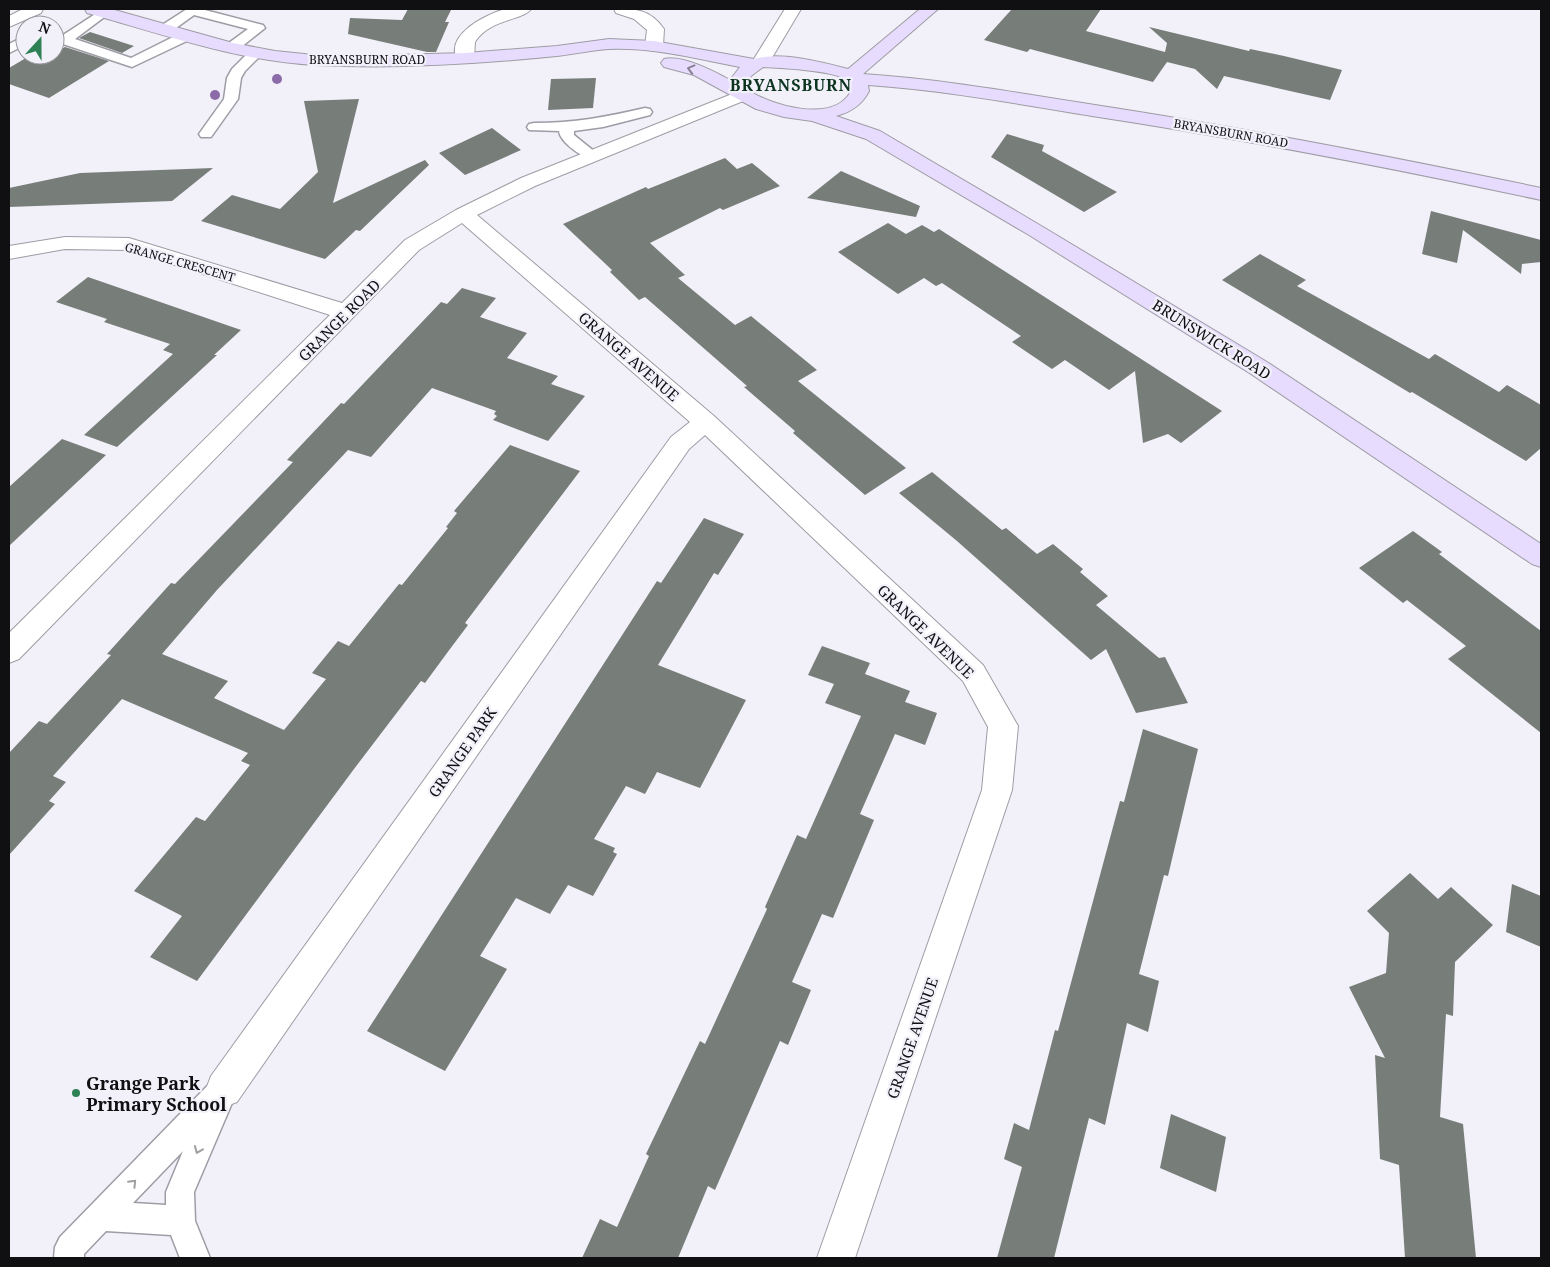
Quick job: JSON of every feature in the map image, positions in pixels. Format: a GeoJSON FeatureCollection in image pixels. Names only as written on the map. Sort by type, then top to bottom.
{"type":"FeatureCollection","features":[{"type":"Feature","properties":{"kind":"main road"},"geometry":{"type":"LineString","coordinates":[[854,102],[859,89],[853,77],[930,9]]}},
{"type":"Feature","properties":{"kind":"main road","name":"BRYANSBURN ROAD"},"geometry":{"type":"LineString","coordinates":[[99,10],[231,48],[314,60],[356,61],[465,58],[557,51],[609,44],[654,46],[758,63],[812,67],[853,77],[918,84],[1184,124],[1423,169],[1541,194]]}},
{"type":"Feature","properties":{"kind":"main road","name":"BRYANSBURN ROAD"},"geometry":{"type":"LineString","coordinates":[[557,51],[652,59],[700,71],[764,106],[814,115],[832,112],[854,102],[918,84]]}},
{"type":"Feature","properties":{"kind":"main road"},"geometry":{"type":"LineString","coordinates":[[738,92],[739,78],[758,63]]}},
{"type":"Feature","properties":{"kind":"main road","name":"BRUNSWICK ROAD"},"geometry":{"type":"LineString","coordinates":[[854,102],[873,135]]}},
{"type":"Feature","properties":{"kind":"main road","name":"BRUNSWICK ROAD"},"geometry":{"type":"LineString","coordinates":[[814,115],[873,135],[1036,231],[1259,368],[1541,557]]}},
{"type":"Feature","properties":{"kind":"street"},"geometry":{"type":"LineString","coordinates":[[9,22],[34,9]]}},
{"type":"Feature","properties":{"kind":"street"},"geometry":{"type":"LineString","coordinates":[[465,58],[465,44],[477,29],[497,17],[523,9]]}},
{"type":"Feature","properties":{"kind":"street"},"geometry":{"type":"LineString","coordinates":[[622,9],[640,15],[656,29],[654,46]]}},
{"type":"Feature","properties":{"kind":"street"},"geometry":{"type":"LineString","coordinates":[[758,63],[793,9]]}},
{"type":"Feature","properties":{"kind":"street","name":"GRANGE ROAD"},"geometry":{"type":"LineString","coordinates":[[9,651],[412,245],[463,214],[528,182],[593,156],[738,92]]}},
{"type":"Feature","properties":{"kind":"street","name":"GRANGE AVENUE"},"geometry":{"type":"LineString","coordinates":[[463,214],[706,422],[973,673],[1003,726],[997,790],[836,1258]]}},
{"type":"Feature","properties":{"kind":"street","name":"GRANGE CRESCENT"},"geometry":{"type":"LineString","coordinates":[[9,252],[65,243],[129,244],[346,312]]}},
{"type":"Feature","properties":{"kind":"street","name":"GRANGE PARK"},"geometry":{"type":"LineString","coordinates":[[224,1089],[680,443],[706,422]]}},
{"type":"Feature","properties":{"kind":"lane"},"geometry":{"type":"LineString","coordinates":[[65,36],[99,10]]}},
{"type":"Feature","properties":{"kind":"lane"},"geometry":{"type":"LineString","coordinates":[[164,30],[193,10],[258,28],[231,48]]}},
{"type":"Feature","properties":{"kind":"lane"},"geometry":{"type":"LineString","coordinates":[[65,42],[132,62],[186,36]]}},
{"type":"Feature","properties":{"kind":"lane"},"geometry":{"type":"LineString","coordinates":[[206,134],[231,99],[234,78],[256,53]]}},
{"type":"Feature","properties":{"kind":"lane"},"geometry":{"type":"LineString","coordinates":[[534,127],[598,125],[645,112]]}},
{"type":"Feature","properties":{"kind":"lane"},"geometry":{"type":"LineString","coordinates":[[566,127],[567,137],[593,156]]}},
{"type":"Feature","properties":{"kind":"lane"},"geometry":{"type":"LineString","coordinates":[[69,1258],[70,1247],[224,1089]]}},
{"type":"Feature","properties":{"kind":"lane"},"geometry":{"type":"LineString","coordinates":[[195,1258],[180,1222],[180,1192],[224,1089]]}},
{"type":"Feature","properties":{"kind":"lane"},"geometry":{"type":"LineString","coordinates":[[102,1216],[180,1222]]}},
{"type":"Feature","properties":{"kind":"building"},"geometry":{"type":"Polygon","coordinates":[[[408,9],[451,10],[445,22],[449,22],[436,52],[427,52],[348,34],[350,18],[402,20],[408,9]]]}},
{"type":"Feature","properties":{"kind":"building"},"geometry":{"type":"Polygon","coordinates":[[[1012,9],[1101,9],[1086,31],[1165,52],[1167,43],[1149,27],[1249,51],[1250,49],[1342,70],[1330,100],[1224,76],[1217,89],[1195,69],[1167,62],[1153,82],[1030,49],[1027,52],[984,40],[1012,9]]]}},
{"type":"Feature","properties":{"kind":"building"},"geometry":{"type":"Polygon","coordinates":[[[90,32],[134,46],[122,53],[79,38],[90,32]]]}},
{"type":"Feature","properties":{"kind":"building"},"geometry":{"type":"Polygon","coordinates":[[[65,47],[109,61],[49,98],[9,84],[9,68],[15,64],[65,65],[65,47]]]}},
{"type":"Feature","properties":{"kind":"building"},"geometry":{"type":"Polygon","coordinates":[[[596,78],[593,108],[548,110],[551,79],[596,78]]]}},
{"type":"Feature","properties":{"kind":"building"},"geometry":{"type":"Polygon","coordinates":[[[359,99],[333,203],[425,160],[429,165],[360,231],[356,230],[325,259],[201,221],[232,195],[280,209],[318,172],[304,101],[359,99]]]}},
{"type":"Feature","properties":{"kind":"building"},"geometry":{"type":"Polygon","coordinates":[[[492,128],[521,150],[465,175],[439,153],[492,128]]]}},
{"type":"Feature","properties":{"kind":"building"},"geometry":{"type":"Polygon","coordinates":[[[1007,134],[1044,145],[1042,151],[1117,192],[1084,212],[991,157],[1007,134]]]}},
{"type":"Feature","properties":{"kind":"building"},"geometry":{"type":"Polygon","coordinates":[[[725,158],[737,169],[752,163],[780,186],[723,210],[720,208],[650,243],[685,275],[678,278],[735,325],[751,316],[817,370],[798,381],[906,468],[865,495],[793,433],[795,431],[744,387],[747,386],[645,297],[639,300],[610,272],[612,270],[563,224],[646,187],[648,189],[725,158]]]}},
{"type":"Feature","properties":{"kind":"building"},"geometry":{"type":"Polygon","coordinates":[[[213,168],[172,201],[9,207],[9,188],[80,173],[213,168]]]}},
{"type":"Feature","properties":{"kind":"building"},"geometry":{"type":"Polygon","coordinates":[[[841,171],[920,206],[916,217],[807,198],[841,171]]]}},
{"type":"Feature","properties":{"kind":"building"},"geometry":{"type":"Polygon","coordinates":[[[1431,211],[1541,240],[1541,262],[1522,264],[1521,274],[1463,230],[1457,263],[1422,254],[1431,211]]]}},
{"type":"Feature","properties":{"kind":"building"},"geometry":{"type":"Polygon","coordinates":[[[888,223],[906,234],[922,225],[934,232],[939,229],[1222,411],[1181,443],[1168,434],[1143,443],[1135,371],[1109,390],[1065,360],[1052,369],[1012,342],[1021,336],[942,283],[936,286],[924,278],[898,294],[838,252],[888,223]]]}},
{"type":"Feature","properties":{"kind":"building"},"geometry":{"type":"Polygon","coordinates":[[[1260,254],[1306,280],[1297,286],[1429,359],[1435,354],[1499,392],[1507,385],[1541,405],[1541,448],[1526,461],[1222,280],[1260,254]]]}},
{"type":"Feature","properties":{"kind":"building"},"geometry":{"type":"Polygon","coordinates":[[[88,277],[241,330],[214,355],[217,355],[117,447],[84,435],[173,354],[163,350],[170,344],[104,322],[107,319],[56,302],[88,277]]]}},
{"type":"Feature","properties":{"kind":"building"},"geometry":{"type":"Polygon","coordinates":[[[462,288],[496,298],[480,317],[527,333],[507,358],[558,376],[551,384],[585,396],[548,441],[493,420],[497,416],[494,414],[496,411],[432,388],[371,457],[348,450],[217,590],[162,654],[228,681],[214,698],[284,730],[326,679],[312,673],[338,641],[349,646],[399,584],[402,585],[448,528],[446,527],[457,513],[454,511],[510,445],[580,471],[465,623],[468,625],[425,683],[421,681],[197,981],[150,957],[182,916],[134,891],[196,817],[205,821],[250,765],[241,761],[248,753],[122,699],[53,776],[66,782],[49,801],[55,804],[9,855],[9,753],[39,721],[47,724],[111,655],[107,654],[171,583],[175,584],[293,462],[287,460],[341,403],[344,404],[441,302],[447,304],[462,288]]]}},
{"type":"Feature","properties":{"kind":"building"},"geometry":{"type":"Polygon","coordinates":[[[62,439],[106,455],[9,546],[9,487],[62,439]]]}},
{"type":"Feature","properties":{"kind":"building"},"geometry":{"type":"Polygon","coordinates":[[[932,472],[1002,530],[1006,528],[1037,554],[1053,544],[1083,569],[1080,572],[1108,596],[1096,605],[1159,658],[1165,657],[1188,703],[1136,713],[1106,649],[1091,660],[957,541],[899,493],[932,472]]]}},
{"type":"Feature","properties":{"kind":"building"},"geometry":{"type":"Polygon","coordinates":[[[704,518],[744,534],[718,575],[714,573],[658,665],[746,700],[700,788],[657,772],[645,794],[626,786],[594,839],[615,848],[613,852],[617,854],[593,896],[568,885],[550,914],[516,898],[480,956],[507,969],[445,1071],[367,1031],[657,581],[661,583],[704,518]]]}},
{"type":"Feature","properties":{"kind":"building"},"geometry":{"type":"Polygon","coordinates":[[[1413,531],[1442,552],[1439,554],[1541,631],[1541,733],[1448,659],[1466,646],[1407,600],[1403,603],[1359,568],[1413,531]]]}},
{"type":"Feature","properties":{"kind":"building"},"geometry":{"type":"Polygon","coordinates":[[[822,646],[870,663],[865,674],[910,691],[905,702],[937,713],[925,745],[895,734],[860,814],[874,820],[833,918],[822,914],[792,982],[811,990],[788,1045],[780,1041],[715,1190],[708,1186],[678,1258],[582,1258],[600,1219],[617,1227],[649,1156],[646,1154],[700,1041],[705,1044],[767,909],[765,907],[797,835],[806,839],[861,716],[825,703],[834,684],[808,675],[822,646]]]}},
{"type":"Feature","properties":{"kind":"building"},"geometry":{"type":"Polygon","coordinates":[[[1143,729],[1198,749],[1168,876],[1164,875],[1139,974],[1159,981],[1148,1032],[1127,1023],[1105,1125],[1089,1118],[1054,1258],[997,1258],[1022,1167],[1004,1159],[1014,1123],[1029,1130],[1055,1030],[1058,1031],[1120,801],[1124,802],[1143,729]]]}},
{"type":"Feature","properties":{"kind":"building"},"geometry":{"type":"Polygon","coordinates":[[[1410,873],[1438,899],[1451,887],[1493,925],[1455,962],[1453,1016],[1446,1014],[1440,1117],[1463,1124],[1476,1258],[1405,1258],[1399,1165],[1380,1159],[1375,1055],[1385,1058],[1349,987],[1386,973],[1389,933],[1367,911],[1410,873]]]}},
{"type":"Feature","properties":{"kind":"building"},"geometry":{"type":"Polygon","coordinates":[[[1512,884],[1541,896],[1541,947],[1506,932],[1512,884]]]}},
{"type":"Feature","properties":{"kind":"building"},"geometry":{"type":"Polygon","coordinates":[[[1171,1114],[1226,1137],[1216,1192],[1160,1168],[1171,1114]]]}},
{"type":"Feature","properties":{"kind":"place","name":"Grange Park Primary School"},"geometry":{"type":"Point","coordinates":[76,1093]}},
{"type":"Feature","properties":{"kind":"district","name":"BRYANSBURN"},"geometry":{"type":"Point","coordinates":[791,85]}}]}
